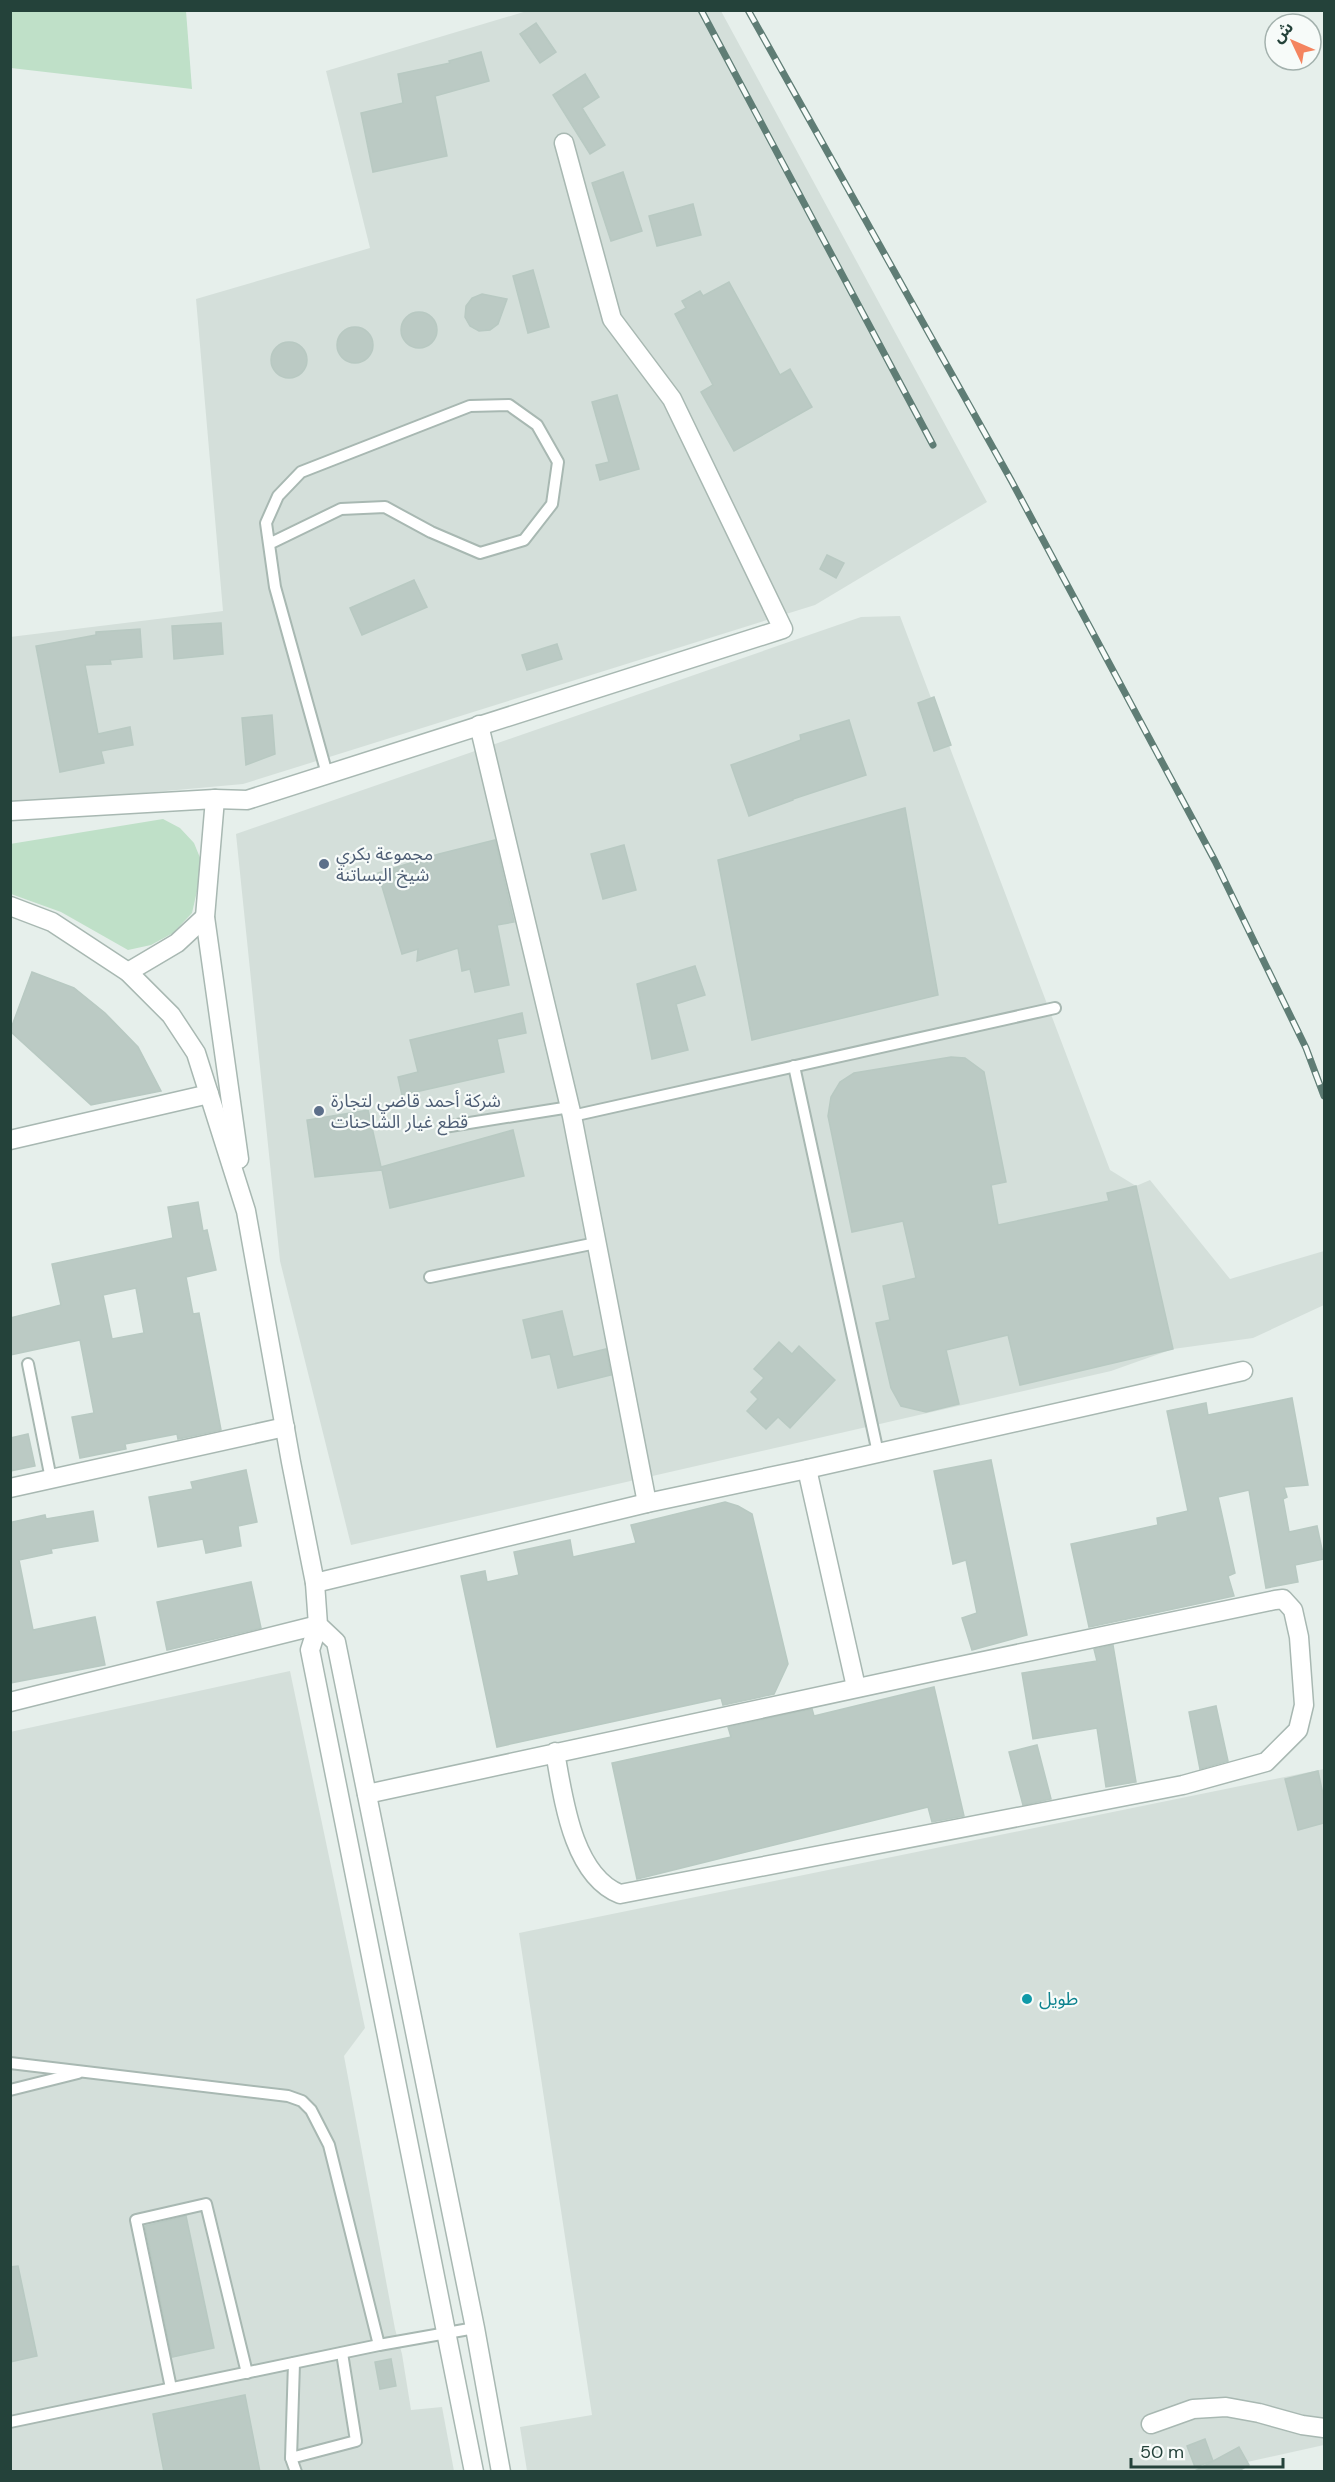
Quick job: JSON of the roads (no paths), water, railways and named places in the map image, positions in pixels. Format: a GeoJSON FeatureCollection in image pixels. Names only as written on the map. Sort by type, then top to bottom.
{"type":"FeatureCollection","features":[{"type":"Feature","properties":{"kind":"street"},"geometry":{"type":"LineString","coordinates":[[10,811],[215,799],[247,800],[783,629],[672,399],[612,319],[564,143]]}},
{"type":"Feature","properties":{"kind":"street"},"geometry":{"type":"LineString","coordinates":[[479,725],[571,1111],[647,1503]]}},
{"type":"Feature","properties":{"kind":"street"},"geometry":{"type":"LineString","coordinates":[[215,799],[211,873],[205,917],[246,1211],[315,1583],[318,1625],[310,1650],[474,2472]]}},
{"type":"Feature","properties":{"kind":"street"},"geometry":{"type":"LineString","coordinates":[[10,906],[52,922],[128,972],[171,1016],[196,1053],[246,1211]]}},
{"type":"Feature","properties":{"kind":"street"},"geometry":{"type":"LineString","coordinates":[[128,972],[170,948],[205,917]]}},
{"type":"Feature","properties":{"kind":"street"},"geometry":{"type":"LineString","coordinates":[[10,1140],[209,1094]]}},
{"type":"Feature","properties":{"kind":"street"},"geometry":{"type":"LineString","coordinates":[[315,1583],[647,1503],[1244,1371]]}},
{"type":"Feature","properties":{"kind":"street"},"geometry":{"type":"LineString","coordinates":[[10,1488],[285,1427]]}},
{"type":"Feature","properties":{"kind":"street"},"geometry":{"type":"LineString","coordinates":[[807,1469],[856,1687]]}},
{"type":"Feature","properties":{"kind":"street"},"geometry":{"type":"LineString","coordinates":[[367,1794],[555,1752],[856,1687],[1283,1599],[1293,1610],[1299,1637],[1304,1705],[1298,1730],[1266,1762],[1183,1785],[620,1894],[609,1890],[602,1882],[585,1860],[577,1843],[569,1825],[555,1752]]}},
{"type":"Feature","properties":{"kind":"street"},"geometry":{"type":"LineString","coordinates":[[10,1702],[318,1625]]}},
{"type":"Feature","properties":{"kind":"street"},"geometry":{"type":"LineString","coordinates":[[318,1625],[336,1642],[475,2328],[501,2472]]}},
{"type":"Feature","properties":{"kind":"street"},"geometry":{"type":"LineString","coordinates":[[1151,2424],[1193,2409],[1226,2407],[1324,2428]]}},
{"type":"Feature","properties":{"kind":"lane"},"geometry":{"type":"LineString","coordinates":[[269,544],[341,509],[385,507],[431,532],[480,553],[524,540],[552,504],[558,462],[537,425],[509,405],[470,405],[301,472],[278,496],[266,523],[269,544],[275,586],[327,774]]}},
{"type":"Feature","properties":{"kind":"lane"},"geometry":{"type":"LineString","coordinates":[[444,1127],[571,1111],[794,1066],[1055,1008]]}},
{"type":"Feature","properties":{"kind":"lane"},"geometry":{"type":"LineString","coordinates":[[794,1066],[878,1453]]}},
{"type":"Feature","properties":{"kind":"lane"},"geometry":{"type":"LineString","coordinates":[[430,1277],[596,1243]]}},
{"type":"Feature","properties":{"kind":"lane"},"geometry":{"type":"LineString","coordinates":[[28,1364],[51,1479]]}},
{"type":"Feature","properties":{"kind":"lane"},"geometry":{"type":"LineString","coordinates":[[10,2063],[288,2096],[302,2101],[311,2110],[329,2145],[379,2345]]}},
{"type":"Feature","properties":{"kind":"lane"},"geometry":{"type":"LineString","coordinates":[[10,2090],[84,2071]]}},
{"type":"Feature","properties":{"kind":"lane"},"geometry":{"type":"LineString","coordinates":[[171,2388],[136,2220],[206,2204],[247,2373]]}},
{"type":"Feature","properties":{"kind":"lane"},"geometry":{"type":"LineString","coordinates":[[10,2422],[379,2345],[475,2328]]}},
{"type":"Feature","properties":{"kind":"lane"},"geometry":{"type":"LineString","coordinates":[[291,2458],[356,2441],[342,2353]]}},
{"type":"Feature","properties":{"kind":"lane"},"geometry":{"type":"LineString","coordinates":[[294,2363],[291,2458],[296,2472]]}},
{"type":"Feature","properties":{"kind":"railway"},"geometry":{"type":"LineString","coordinates":[[701,10],[933,445]]}},
{"type":"Feature","properties":{"kind":"railway"},"geometry":{"type":"LineString","coordinates":[[748,10],[1011,480],[1215,861],[1306,1048],[1324,1096]]}},
{"type":"Feature","properties":{"kind":"place","name":"مجموعة بكري شيخ البساتنة"},"geometry":{"type":"Point","coordinates":[324,864]}},
{"type":"Feature","properties":{"kind":"place","name":"شركة أحمد قاضي لتجارة قطع غيار الشاحنات"},"geometry":{"type":"Point","coordinates":[319,1111]}},
{"type":"Feature","properties":{"kind":"place","name":"طويل"},"geometry":{"type":"Point","coordinates":[1027,1999]}}]}
